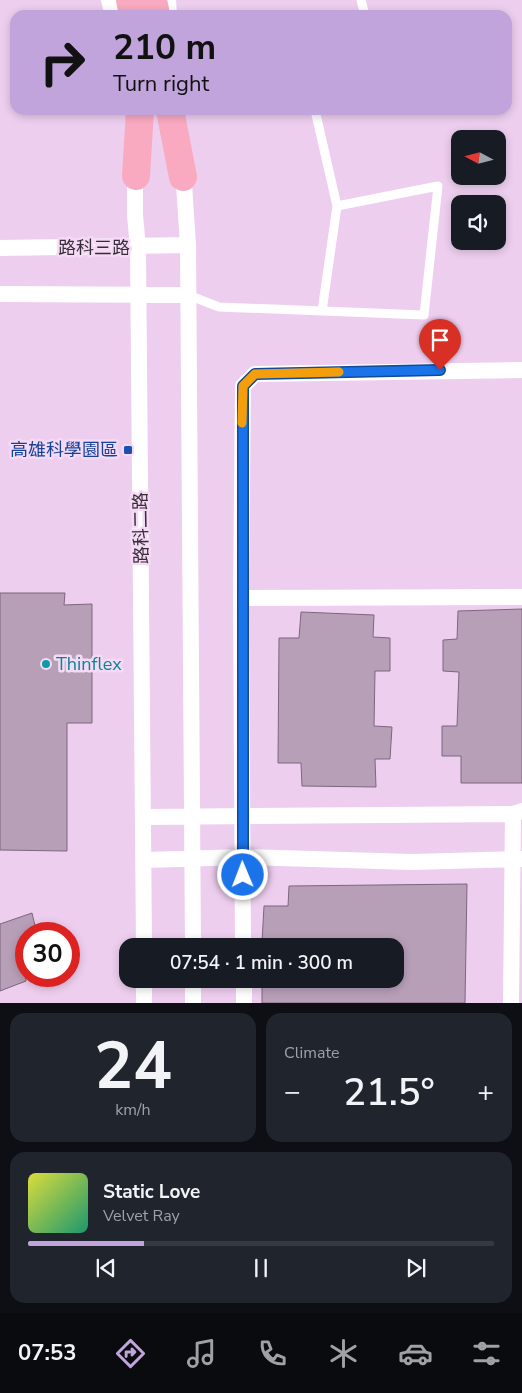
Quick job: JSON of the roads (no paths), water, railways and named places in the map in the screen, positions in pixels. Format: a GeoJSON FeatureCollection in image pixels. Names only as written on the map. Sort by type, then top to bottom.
{"type":"FeatureCollection","features":[{"type":"Feature","properties":{"kind":"highway"},"geometry":{"type":"LineString","coordinates":[[136,176],[140,115]]}},
{"type":"Feature","properties":{"kind":"highway"},"geometry":{"type":"LineString","coordinates":[[171,115],[183,177]]}},
{"type":"Feature","properties":{"kind":"street","name":"路科二路"},"geometry":{"type":"LineString","coordinates":[[130,115],[136,176],[135,215],[139,295],[144,938]]}},
{"type":"Feature","properties":{"kind":"street"},"geometry":{"type":"LineString","coordinates":[[178,115],[188,245],[193,938]]}},
{"type":"Feature","properties":{"kind":"street","name":"路科三路"},"geometry":{"type":"LineString","coordinates":[[0,248],[138,248],[188,245]]}},
{"type":"Feature","properties":{"kind":"street"},"geometry":{"type":"LineString","coordinates":[[0,294],[188,295]]}},
{"type":"Feature","properties":{"kind":"street"},"geometry":{"type":"LineString","coordinates":[[244,938],[241,598],[243,386],[255,374],[522,370]]}},
{"type":"Feature","properties":{"kind":"street"},"geometry":{"type":"LineString","coordinates":[[241,598],[522,597]]}},
{"type":"Feature","properties":{"kind":"street"},"geometry":{"type":"LineString","coordinates":[[144,817],[242,814],[518,812],[511,1003]]}},
{"type":"Feature","properties":{"kind":"street"},"geometry":{"type":"LineString","coordinates":[[144,860],[243,858],[412,862],[517,860]]}},
{"type":"Feature","properties":{"kind":"street"},"geometry":{"type":"LineString","coordinates":[[144,988],[144,1003]]}},
{"type":"Feature","properties":{"kind":"street"},"geometry":{"type":"LineString","coordinates":[[193,988],[193,1003]]}},
{"type":"Feature","properties":{"kind":"street"},"geometry":{"type":"LineString","coordinates":[[244,988],[244,1003]]}},
{"type":"Feature","properties":{"kind":"lane"},"geometry":{"type":"LineString","coordinates":[[316,115],[337,206],[322,311]]}},
{"type":"Feature","properties":{"kind":"lane"},"geometry":{"type":"LineString","coordinates":[[188,295],[219,307],[424,316],[438,186],[337,206]]}},
{"type":"Feature","properties":{"kind":"place","name":"高雄科學園區"},"geometry":{"type":"Point","coordinates":[128,450]}},
{"type":"Feature","properties":{"kind":"place","name":"Thinflex"},"geometry":{"type":"Point","coordinates":[46,664]}}]}
